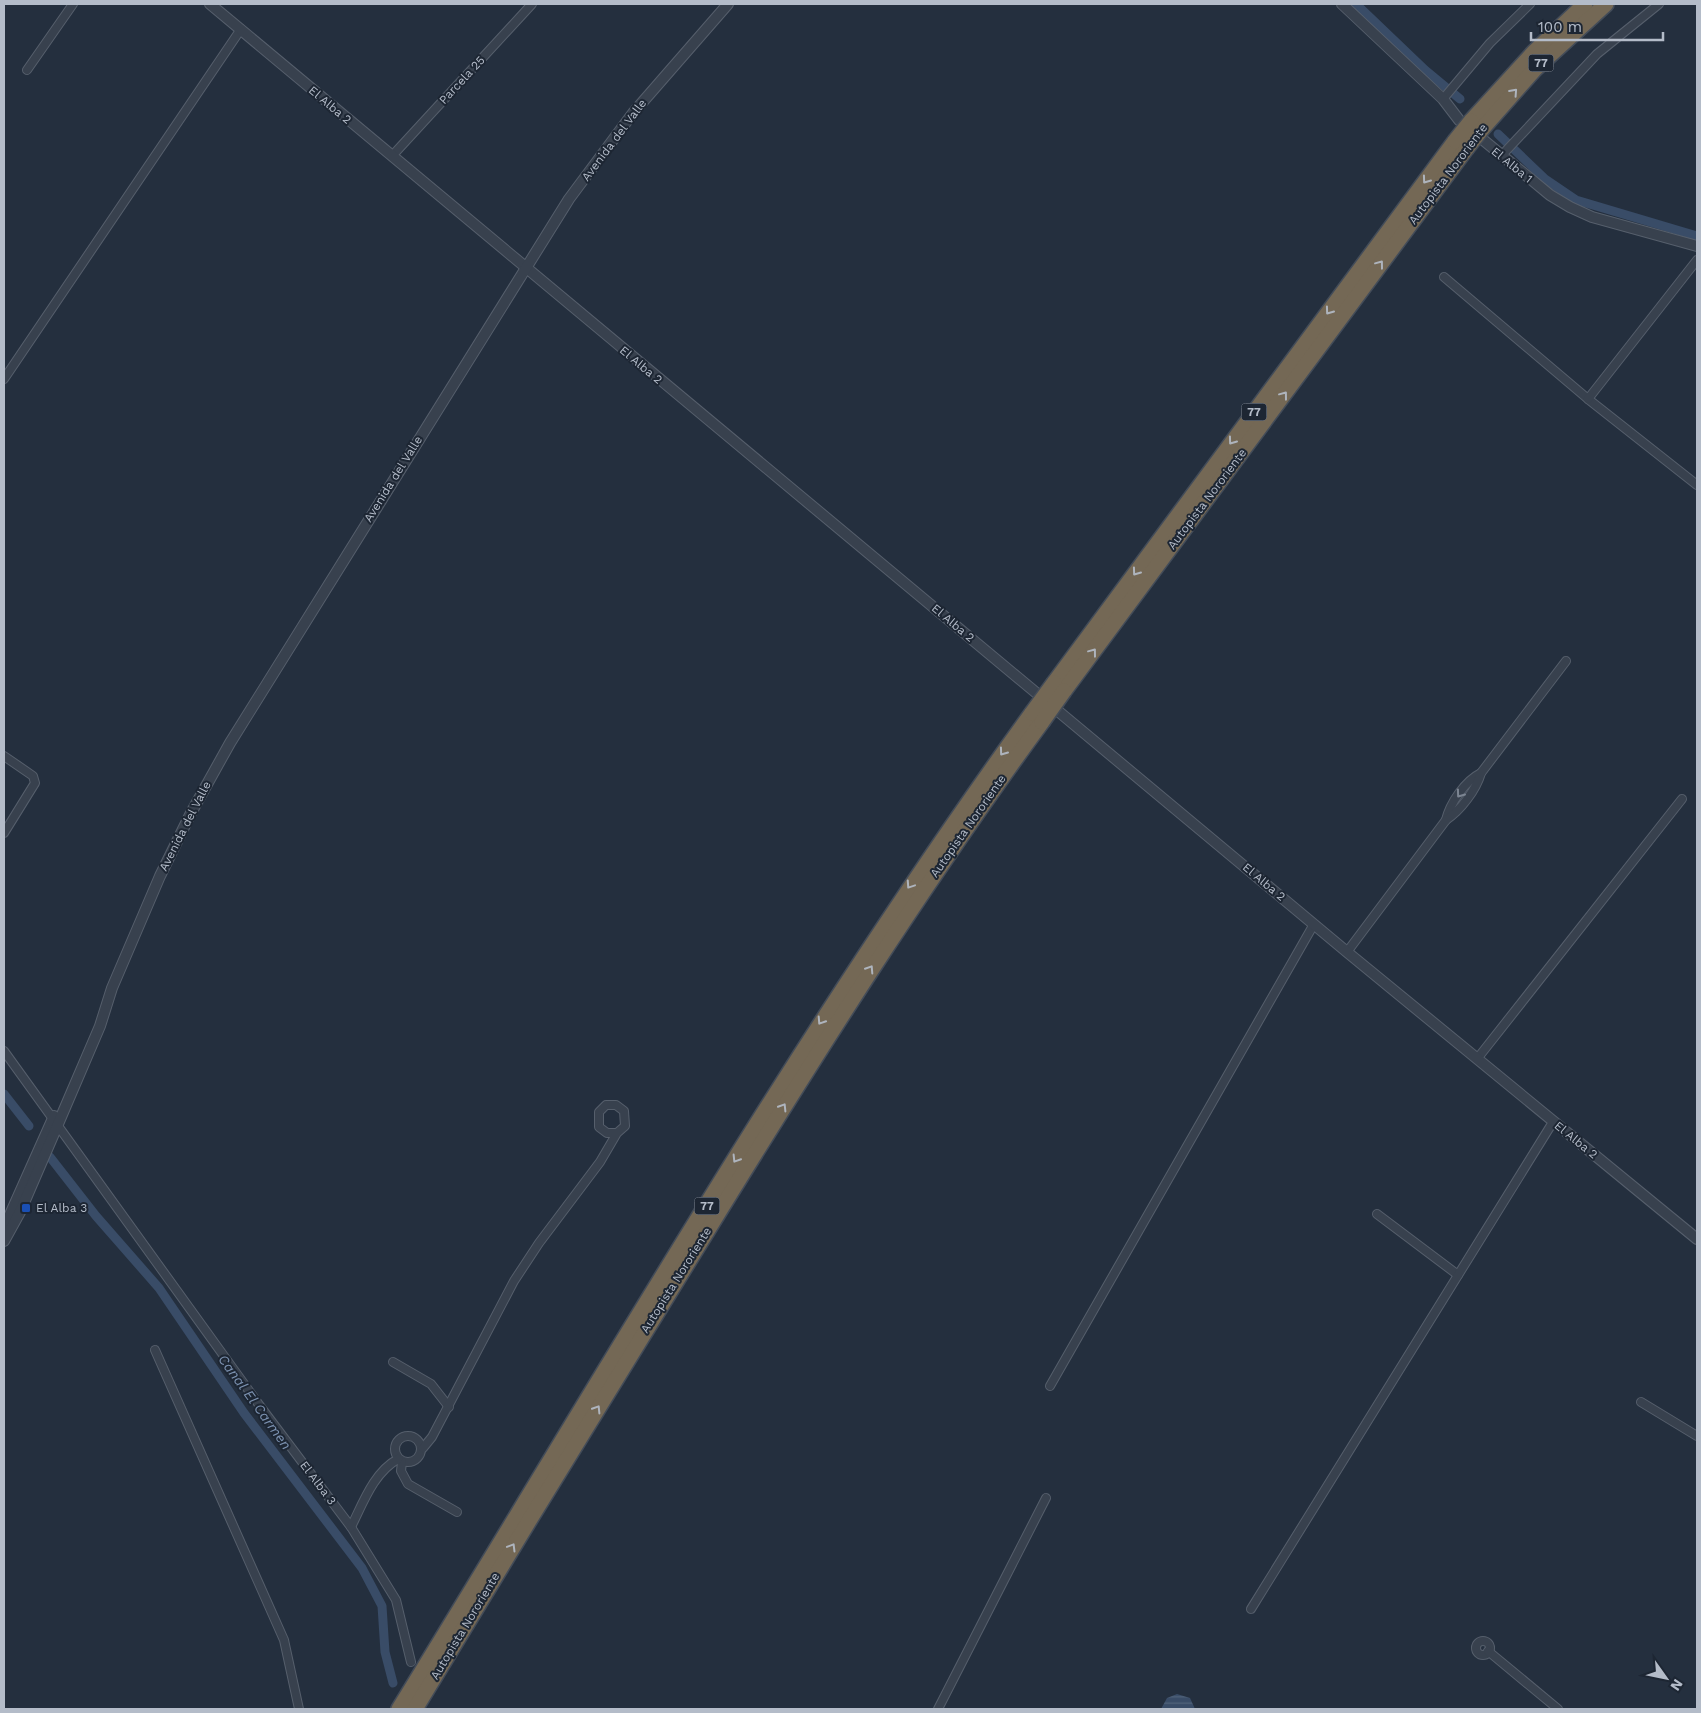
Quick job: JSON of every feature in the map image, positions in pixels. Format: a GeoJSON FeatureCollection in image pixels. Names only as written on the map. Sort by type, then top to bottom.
{"type":"FeatureCollection","features":[{"type":"Feature","properties":{"kind":"highway","name":"Autopista Nororiente"},"geometry":{"type":"LineString","coordinates":[[399,1709],[508,1527],[823,1018],[945,834],[1037,717],[1460,145],[1534,52],[1585,4]]}},
{"type":"Feature","properties":{"kind":"highway","name":"Autopista Nororiente"},"geometry":{"type":"LineString","coordinates":[[1476,125],[1606,4]]}},
{"type":"Feature","properties":{"kind":"highway","name":"Autopista Nororiente"},"geometry":{"type":"LineString","coordinates":[[415,1709],[514,1544],[831,1031],[1037,717]]}},
{"type":"Feature","properties":{"kind":"street"},"geometry":{"type":"LineString","coordinates":[[27,70],[73,4]]}},
{"type":"Feature","properties":{"kind":"street","name":"El Alba 2"},"geometry":{"type":"LineString","coordinates":[[210,4],[1346,952],[1697,1240]]}},
{"type":"Feature","properties":{"kind":"street","name":"Parcela 25"},"geometry":{"type":"LineString","coordinates":[[392,156],[532,4]]}},
{"type":"Feature","properties":{"kind":"street","name":"Avenida del Valle"},"geometry":{"type":"LineString","coordinates":[[4,1241],[20,1212],[104,999],[112,988],[160,876],[210,777],[569,200],[613,138],[669,70],[728,4]]}},
{"type":"Feature","properties":{"kind":"street","name":"El Alba 1"},"geometry":{"type":"LineString","coordinates":[[1342,4],[1447,94],[1459,120],[1480,139],[1505,152],[1541,188],[1570,207],[1604,220],[1697,246]]}},
{"type":"Feature","properties":{"kind":"street"},"geometry":{"type":"LineString","coordinates":[[1447,94],[1490,43],[1530,4]]}},
{"type":"Feature","properties":{"kind":"street"},"geometry":{"type":"LineString","coordinates":[[1505,152],[1596,54],[1658,4]]}},
{"type":"Feature","properties":{"kind":"street"},"geometry":{"type":"LineString","coordinates":[[4,379],[240,29]]}},
{"type":"Feature","properties":{"kind":"street"},"geometry":{"type":"LineString","coordinates":[[1588,399],[1697,260]]}},
{"type":"Feature","properties":{"kind":"street"},"geometry":{"type":"LineString","coordinates":[[1444,277],[1588,399],[1697,485]]}},
{"type":"Feature","properties":{"kind":"street"},"geometry":{"type":"LineString","coordinates":[[1346,952],[1446,820],[1456,813],[1472,792],[1481,774],[1566,661]]}},
{"type":"Feature","properties":{"kind":"street"},"geometry":{"type":"LineString","coordinates":[[4,756],[33,776],[35,783],[4,832]]}},
{"type":"Feature","properties":{"kind":"street"},"geometry":{"type":"LineString","coordinates":[[1477,1059],[1682,799]]}},
{"type":"Feature","properties":{"kind":"street"},"geometry":{"type":"LineString","coordinates":[[1050,1386],[1314,924]]}},
{"type":"Feature","properties":{"kind":"street","name":"El Alba 3"},"geometry":{"type":"LineString","coordinates":[[4,1051],[260,1406],[351,1527],[396,1600],[411,1662]]}},
{"type":"Feature","properties":{"kind":"street","name":"Avenida del Valle"},"geometry":{"type":"LineString","coordinates":[[4,1228],[56,1121]]}},
{"type":"Feature","properties":{"kind":"street"},"geometry":{"type":"LineString","coordinates":[[1251,1609],[1553,1122]]}},
{"type":"Feature","properties":{"kind":"street"},"geometry":{"type":"LineString","coordinates":[[351,1527],[385,1467],[400,1460],[406,1462],[417,1457],[432,1437],[514,1281],[539,1243],[600,1162],[617,1133]]}},
{"type":"Feature","properties":{"kind":"street"},"geometry":{"type":"LineString","coordinates":[[1377,1214],[1458,1275]]}},
{"type":"Feature","properties":{"kind":"street"},"geometry":{"type":"LineString","coordinates":[[155,1350],[284,1640],[299,1709]]}},
{"type":"Feature","properties":{"kind":"street"},"geometry":{"type":"LineString","coordinates":[[393,1362],[431,1384],[449,1407]]}},
{"type":"Feature","properties":{"kind":"street"},"geometry":{"type":"LineString","coordinates":[[1641,1402],[1697,1436]]}},
{"type":"Feature","properties":{"kind":"street"},"geometry":{"type":"LineString","coordinates":[[423,1448],[422,1443],[414,1437],[401,1437],[394,1450],[400,1460],[401,1472],[408,1484],[457,1512]]}},
{"type":"Feature","properties":{"kind":"street"},"geometry":{"type":"LineString","coordinates":[[938,1709],[1046,1498]]}},
{"type":"Feature","properties":{"kind":"street"},"geometry":{"type":"LineString","coordinates":[[1488,1651],[1556,1709]]}},
{"type":"Feature","properties":{"kind":"water"},"geometry":{"type":"Polygon","coordinates":[[[1177,1694],[1190,1698],[1195,1709],[1161,1709],[1167,1698],[1177,1694]]]}},
{"type":"Feature","properties":{"kind":"waterway"},"geometry":{"type":"LineString","coordinates":[[1356,4],[1425,70],[1460,99]]}},
{"type":"Feature","properties":{"kind":"waterway"},"geometry":{"type":"LineString","coordinates":[[1498,134],[1545,179],[1576,200],[1697,236]]}},
{"type":"Feature","properties":{"kind":"waterway","name":"Canal El Carmen"},"geometry":{"type":"LineString","coordinates":[[4,1094],[29,1126]]}},
{"type":"Feature","properties":{"kind":"waterway","name":"Canal El Carmen"},"geometry":{"type":"LineString","coordinates":[[50,1157],[96,1216],[159,1288],[244,1413],[362,1568],[382,1606],[385,1652],[393,1683]]}},
{"type":"Feature","properties":{"kind":"place","name":"El Alba 3"},"geometry":{"type":"Point","coordinates":[26,1208]}}]}
